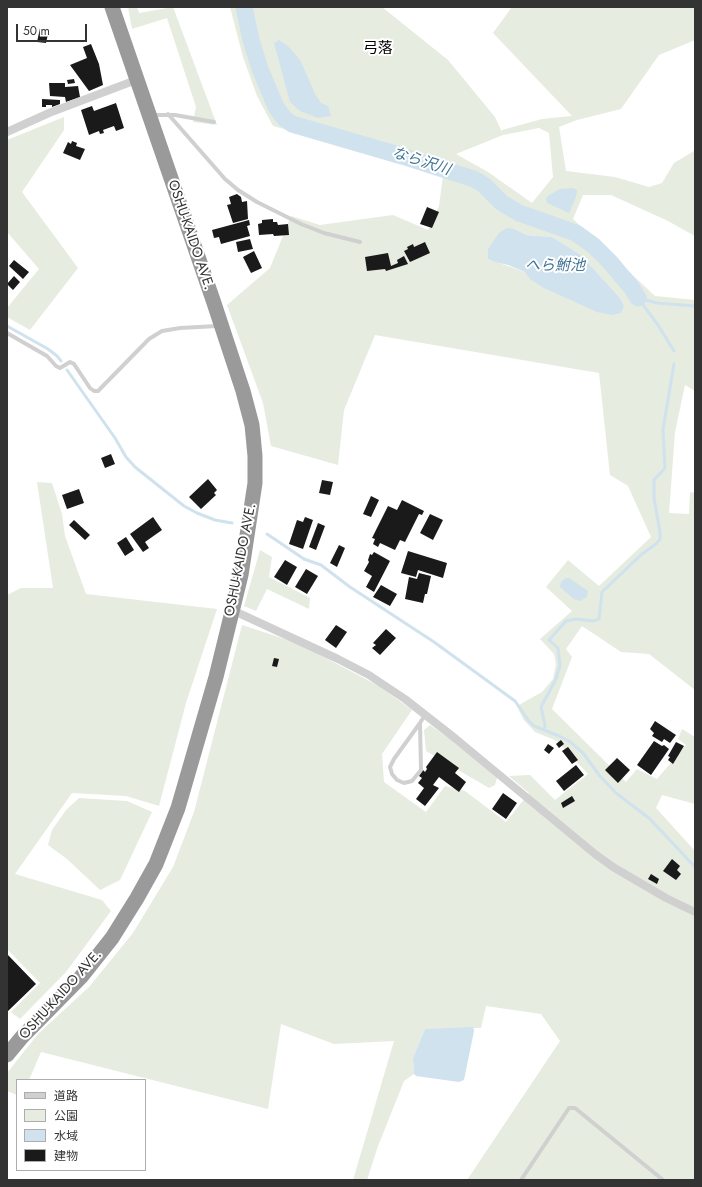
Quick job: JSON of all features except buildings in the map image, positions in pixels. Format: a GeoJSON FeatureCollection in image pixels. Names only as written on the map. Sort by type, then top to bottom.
{"type":"FeatureCollection","features":[{"type":"Feature","properties":{"kind":"highway","name":"OSHU-KAIDO AVE."},"geometry":{"type":"LineString","coordinates":[[7,1055],[22,1037],[81,977],[112,938],[156,864],[178,808],[216,677],[241,575],[255,483],[255,456],[252,425],[243,391],[112,7]]}},
{"type":"Feature","properties":{"kind":"street"},"geometry":{"type":"LineString","coordinates":[[7,132],[49,113],[136,80]]}},
{"type":"Feature","properties":{"kind":"street"},"geometry":{"type":"LineString","coordinates":[[232,610],[369,675],[425,715],[595,854],[613,867],[659,894],[695,912]]}},
{"type":"Feature","properties":{"kind":"lane"},"geometry":{"type":"LineString","coordinates":[[149,116],[168,114],[214,122]]}},
{"type":"Feature","properties":{"kind":"lane"},"geometry":{"type":"LineString","coordinates":[[168,114],[225,179],[238,190],[263,205],[301,224],[324,233],[360,242]]}},
{"type":"Feature","properties":{"kind":"lane"},"geometry":{"type":"LineString","coordinates":[[7,333],[47,356],[56,366],[60,368],[70,362],[74,364],[90,388],[94,391],[98,390],[149,339],[162,331],[180,328],[222,326]]}},
{"type":"Feature","properties":{"kind":"lane"},"geometry":{"type":"LineString","coordinates":[[420,723],[421,770],[412,781],[404,783],[397,780],[392,774],[390,767],[425,715]]}},
{"type":"Feature","properties":{"kind":"lane"},"geometry":{"type":"LineString","coordinates":[[521,1180],[569,1108],[575,1108],[663,1180]]}},
{"type":"Feature","properties":{"kind":"green space"},"geometry":{"type":"Polygon","coordinates":[[[128,7],[137,7],[139,13],[173,7],[217,125],[193,122],[196,107],[167,18],[132,29],[128,7]]]}},
{"type":"Feature","properties":{"kind":"green space"},"geometry":{"type":"Polygon","coordinates":[[[230,7],[382,7],[448,60],[495,117],[502,132],[502,130],[542,119],[572,116],[493,33],[512,7],[695,7],[695,40],[659,55],[621,109],[577,120],[559,127],[566,171],[615,177],[649,187],[662,183],[674,163],[694,151],[695,155],[695,236],[666,220],[611,195],[583,195],[573,219],[655,296],[695,300],[695,391],[685,385],[675,432],[669,513],[689,514],[690,492],[695,493],[695,690],[649,654],[621,652],[582,626],[566,649],[572,657],[552,709],[626,782],[637,769],[657,779],[686,745],[678,739],[682,729],[695,737],[695,804],[662,795],[656,808],[695,851],[695,1180],[467,1180],[560,1041],[541,1014],[486,1006],[481,1028],[425,1029],[413,1058],[414,1074],[404,1081],[378,1146],[367,1180],[353,1180],[394,1041],[334,1044],[281,1024],[268,1109],[41,1052],[29,1079],[16,1079],[16,1095],[7,1091],[7,1073],[38,1034],[89,987],[133,933],[173,867],[194,812],[242,625],[297,643],[379,686],[412,710],[382,754],[384,782],[426,812],[445,786],[465,791],[506,822],[529,793],[509,776],[530,775],[555,800],[588,774],[557,741],[535,732],[523,719],[517,706],[542,692],[553,679],[556,664],[554,654],[540,639],[572,611],[546,587],[568,560],[599,586],[651,537],[628,486],[610,475],[599,373],[375,335],[344,410],[338,465],[271,446],[263,403],[227,305],[270,268],[291,216],[320,225],[393,215],[428,230],[439,206],[443,176],[429,169],[273,126],[257,96],[243,57],[230,7]],[[539,128],[503,135],[456,154],[488,172],[532,203],[553,177],[549,133],[539,128]],[[526,235],[488,259],[624,306],[620,298],[581,255],[552,237],[526,235]]]}},
{"type":"Feature","properties":{"kind":"green space"},"geometry":{"type":"Polygon","coordinates":[[[64,117],[64,130],[22,192],[78,268],[30,330],[7,317],[7,308],[39,269],[7,232],[7,140],[64,117]]]}},
{"type":"Feature","properties":{"kind":"green space"},"geometry":{"type":"Polygon","coordinates":[[[37,482],[52,483],[62,514],[65,536],[86,594],[217,609],[186,703],[159,806],[126,796],[72,793],[15,874],[102,900],[111,911],[66,972],[20,1019],[11,1012],[40,983],[7,949],[7,595],[21,588],[53,588],[37,482]]]}},
{"type":"Feature","properties":{"kind":"green space"},"geometry":{"type":"Polygon","coordinates":[[[260,550],[272,557],[269,577],[310,598],[309,609],[267,589],[256,611],[244,606],[260,550]]]}},
{"type":"Feature","properties":{"kind":"green space"},"geometry":{"type":"Polygon","coordinates":[[[430,725],[469,753],[497,778],[495,785],[489,788],[426,751],[424,730],[430,725]]]}},
{"type":"Feature","properties":{"kind":"green space"},"geometry":{"type":"Polygon","coordinates":[[[79,798],[127,801],[152,812],[120,880],[100,890],[67,859],[48,845],[52,830],[66,810],[79,798]]]}},
{"type":"Feature","properties":{"kind":"water"},"geometry":{"type":"Polygon","coordinates":[[[279,40],[289,47],[300,60],[315,94],[321,103],[328,106],[331,116],[318,118],[300,111],[290,102],[274,43],[279,40]]]}},
{"type":"Feature","properties":{"kind":"water"},"geometry":{"type":"Polygon","coordinates":[[[573,188],[577,190],[576,197],[569,213],[547,203],[546,198],[551,194],[560,189],[573,188]]]}},
{"type":"Feature","properties":{"kind":"water","name":"へら鮒池"},"geometry":{"type":"Polygon","coordinates":[[[507,228],[514,229],[526,235],[552,237],[581,255],[620,298],[624,306],[621,313],[611,315],[597,312],[544,288],[530,279],[525,272],[488,259],[488,249],[499,233],[507,228]]]}},
{"type":"Feature","properties":{"kind":"water"},"geometry":{"type":"Polygon","coordinates":[[[566,578],[569,578],[588,591],[587,597],[580,601],[574,599],[560,587],[561,582],[566,578]]]}},
{"type":"Feature","properties":{"kind":"water"},"geometry":{"type":"Polygon","coordinates":[[[473,1027],[474,1031],[464,1080],[459,1082],[416,1076],[414,1074],[413,1058],[425,1029],[473,1027]]]}},
{"type":"Feature","properties":{"kind":"waterway","name":"なら沢川"},"geometry":{"type":"LineString","coordinates":[[244,7],[251,40],[260,69],[276,107],[284,118],[292,124],[474,179],[484,185],[502,203],[519,213],[576,233],[594,246],[610,262],[631,287],[638,298]]}},
{"type":"Feature","properties":{"kind":"waterway"},"geometry":{"type":"LineString","coordinates":[[638,298],[658,325],[674,351]]}},
{"type":"Feature","properties":{"kind":"waterway"},"geometry":{"type":"LineString","coordinates":[[638,298],[657,303],[695,306]]}},
{"type":"Feature","properties":{"kind":"waterway"},"geometry":{"type":"LineString","coordinates":[[7,326],[48,349],[61,361]]}},
{"type":"Feature","properties":{"kind":"waterway"},"geometry":{"type":"LineString","coordinates":[[674,364],[663,429],[665,468],[654,480],[654,498],[660,539],[602,592],[599,619],[593,621],[576,619],[566,621],[549,640],[558,648],[560,665],[556,679],[541,707],[545,725],[544,730],[569,741],[583,753],[599,775],[616,793],[650,819],[695,867]]}},
{"type":"Feature","properties":{"kind":"waterway"},"geometry":{"type":"LineString","coordinates":[[67,370],[115,438],[126,457],[135,467],[184,506],[215,520],[232,523]]}},
{"type":"Feature","properties":{"kind":"waterway"},"geometry":{"type":"LineString","coordinates":[[267,534],[304,559],[321,565],[350,587],[434,642],[515,701],[528,720],[534,726],[544,730]]}},
{"type":"Feature","properties":{"kind":"district","name":"弓落"},"geometry":{"type":"Point","coordinates":[378,49]}}]}
